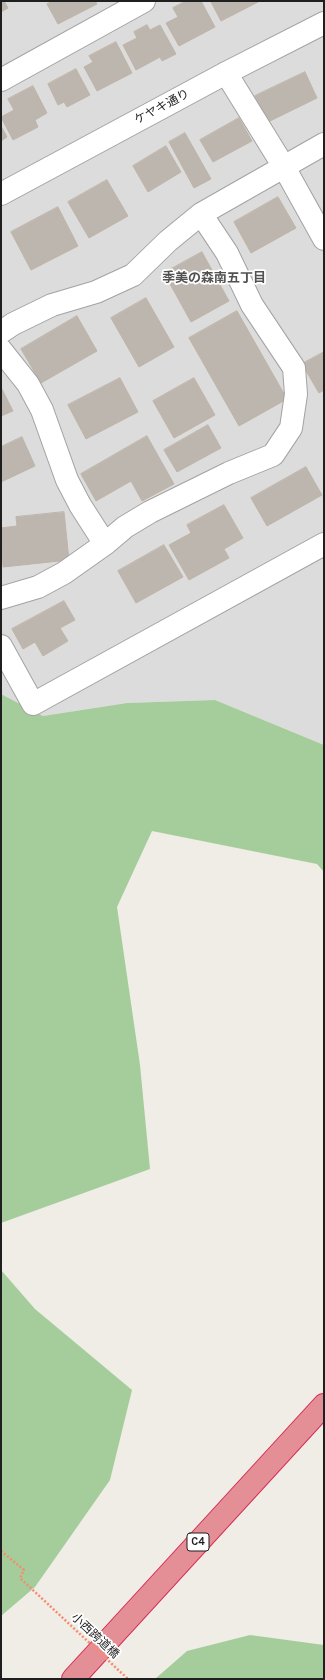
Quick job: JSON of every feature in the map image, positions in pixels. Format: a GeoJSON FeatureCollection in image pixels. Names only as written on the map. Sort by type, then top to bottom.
{"type":"FeatureCollection","features":[{"type":"Feature","properties":{"kind":"highway","name":"C4"},"geometry":{"type":"LineString","coordinates":[[73,1679],[324,1405]]}},
{"type":"Feature","properties":{"kind":"street"},"geometry":{"type":"LineString","coordinates":[[1,80],[144,1]]}},
{"type":"Feature","properties":{"kind":"street","name":"ケヤキ通り"},"geometry":{"type":"LineString","coordinates":[[1,194],[226,73],[324,23]]}},
{"type":"Feature","properties":{"kind":"street"},"geometry":{"type":"LineString","coordinates":[[226,73],[284,167],[324,239]]}},
{"type":"Feature","properties":{"kind":"street"},"geometry":{"type":"LineString","coordinates":[[1,332],[13,324],[52,306],[96,292],[133,275],[168,241],[201,214],[324,144]]}},
{"type":"Feature","properties":{"kind":"street"},"geometry":{"type":"LineString","coordinates":[[1,598],[38,587],[64,573],[105,544],[125,527],[150,512],[230,473],[272,455],[291,428],[296,394],[294,368],[252,305],[227,253],[201,214]]}},
{"type":"Feature","properties":{"kind":"street"},"geometry":{"type":"LineString","coordinates":[[1,350],[28,384],[42,410],[67,480],[105,544]]}},
{"type":"Feature","properties":{"kind":"street"},"geometry":{"type":"LineString","coordinates":[[1,646],[33,704],[324,544]]}},
{"type":"Feature","properties":{"kind":"path","name":"小西跨道橋"},"geometry":{"type":"LineString","coordinates":[[1,1551],[24,1570],[20,1578],[128,1679]]}},
{"type":"Feature","properties":{"kind":"shaded area","name":"季美の森南五丁目"},"geometry":{"type":"Polygon","coordinates":[[[1,1],[324,1],[324,745],[215,700],[127,703],[43,716],[1,694],[1,1]]]}},
{"type":"Feature","properties":{"kind":"green space"},"geometry":{"type":"Polygon","coordinates":[[[1,694],[43,716],[127,703],[215,700],[324,745],[324,872],[317,864],[152,831],[117,907],[140,1065],[150,1169],[1,1223],[1,694]]]}},
{"type":"Feature","properties":{"kind":"green space"},"geometry":{"type":"Polygon","coordinates":[[[1,1270],[35,1309],[132,1390],[110,1480],[35,1587],[1,1616],[1,1270]]]}},
{"type":"Feature","properties":{"kind":"green space"},"geometry":{"type":"Polygon","coordinates":[[[250,1635],[324,1645],[324,1679],[155,1679],[187,1651],[250,1635]]]}},
{"type":"Feature","properties":{"kind":"building"},"geometry":{"type":"Polygon","coordinates":[[[1,1],[4,1],[8,8],[1,12],[1,1]]]}},
{"type":"Feature","properties":{"kind":"building"},"geometry":{"type":"Polygon","coordinates":[[[54,1],[95,1],[97,4],[58,24],[47,4],[54,1]]]}},
{"type":"Feature","properties":{"kind":"building"},"geometry":{"type":"Polygon","coordinates":[[[186,1],[201,1],[215,27],[179,46],[166,23],[178,17],[173,8],[186,1]]]}},
{"type":"Feature","properties":{"kind":"building"},"geometry":{"type":"Polygon","coordinates":[[[260,1],[221,21],[211,2],[260,1]]]}},
{"type":"Feature","properties":{"kind":"building"},"geometry":{"type":"Polygon","coordinates":[[[147,25],[150,30],[160,25],[176,54],[162,61],[160,57],[136,70],[123,45],[137,38],[134,32],[147,25]]]}},
{"type":"Feature","properties":{"kind":"building"},"geometry":{"type":"Polygon","coordinates":[[[116,42],[132,73],[97,91],[84,67],[93,62],[89,56],[116,42]]]}},
{"type":"Feature","properties":{"kind":"building"},"geometry":{"type":"Polygon","coordinates":[[[76,69],[90,95],[67,107],[64,102],[58,105],[48,84],[76,69]]]}},
{"type":"Feature","properties":{"kind":"building"},"geometry":{"type":"Polygon","coordinates":[[[305,72],[317,98],[268,122],[255,96],[305,72]]]}},
{"type":"Feature","properties":{"kind":"building"},"geometry":{"type":"Polygon","coordinates":[[[33,86],[47,113],[35,120],[38,127],[13,140],[1,117],[14,110],[8,99],[33,86]]]}},
{"type":"Feature","properties":{"kind":"building"},"geometry":{"type":"Polygon","coordinates":[[[239,118],[252,141],[213,162],[200,140],[239,118]]]}},
{"type":"Feature","properties":{"kind":"building"},"geometry":{"type":"Polygon","coordinates":[[[1,126],[7,137],[1,141],[1,126]]]}},
{"type":"Feature","properties":{"kind":"building"},"geometry":{"type":"Polygon","coordinates":[[[185,133],[211,179],[194,188],[169,142],[185,133]]]}},
{"type":"Feature","properties":{"kind":"building"},"geometry":{"type":"Polygon","coordinates":[[[166,146],[181,172],[148,192],[133,166],[166,146]]]}},
{"type":"Feature","properties":{"kind":"building"},"geometry":{"type":"Polygon","coordinates":[[[107,180],[128,216],[89,238],[68,202],[107,180]]]}},
{"type":"Feature","properties":{"kind":"building"},"geometry":{"type":"Polygon","coordinates":[[[278,197],[296,228],[251,253],[234,222],[278,197]]]}},
{"type":"Feature","properties":{"kind":"building"},"geometry":{"type":"Polygon","coordinates":[[[58,207],[78,246],[31,270],[11,232],[58,207]]]}},
{"type":"Feature","properties":{"kind":"building"},"geometry":{"type":"Polygon","coordinates":[[[202,252],[229,301],[191,322],[164,273],[202,252]]]}},
{"type":"Feature","properties":{"kind":"building"},"geometry":{"type":"Polygon","coordinates":[[[146,298],[174,347],[139,367],[111,318],[146,298]]]}},
{"type":"Feature","properties":{"kind":"building"},"geometry":{"type":"Polygon","coordinates":[[[237,311],[287,399],[239,426],[189,338],[237,311]]]}},
{"type":"Feature","properties":{"kind":"building"},"geometry":{"type":"Polygon","coordinates":[[[77,316],[97,351],[41,383],[21,349],[77,316]]]}},
{"type":"Feature","properties":{"kind":"building"},"geometry":{"type":"Polygon","coordinates":[[[324,352],[324,390],[319,393],[302,364],[324,352]]]}},
{"type":"Feature","properties":{"kind":"building"},"geometry":{"type":"Polygon","coordinates":[[[120,378],[138,412],[86,439],[68,405],[120,378]]]}},
{"type":"Feature","properties":{"kind":"building"},"geometry":{"type":"Polygon","coordinates":[[[194,378],[215,415],[174,438],[153,401],[194,378]]]}},
{"type":"Feature","properties":{"kind":"building"},"geometry":{"type":"Polygon","coordinates":[[[1,387],[13,411],[1,416],[1,387]]]}},
{"type":"Feature","properties":{"kind":"building"},"geometry":{"type":"Polygon","coordinates":[[[208,425],[221,448],[177,472],[164,450],[208,425]]]}},
{"type":"Feature","properties":{"kind":"building"},"geometry":{"type":"Polygon","coordinates":[[[147,436],[174,484],[142,501],[131,481],[96,501],[81,474],[147,436]]]}},
{"type":"Feature","properties":{"kind":"building"},"geometry":{"type":"Polygon","coordinates":[[[22,437],[35,466],[1,482],[1,447],[22,437]]]}},
{"type":"Feature","properties":{"kind":"building"},"geometry":{"type":"Polygon","coordinates":[[[306,467],[322,495],[267,526],[251,498],[306,467]]]}},
{"type":"Feature","properties":{"kind":"building"},"geometry":{"type":"Polygon","coordinates":[[[224,505],[243,538],[224,549],[229,558],[189,580],[169,545],[191,533],[187,525],[224,505]]]}},
{"type":"Feature","properties":{"kind":"building"},"geometry":{"type":"Polygon","coordinates":[[[64,512],[69,560],[3,567],[1,528],[17,526],[16,517],[64,512]]]}},
{"type":"Feature","properties":{"kind":"building"},"geometry":{"type":"Polygon","coordinates":[[[164,545],[183,577],[136,603],[118,571],[164,545]]]}},
{"type":"Feature","properties":{"kind":"building"},"geometry":{"type":"Polygon","coordinates":[[[64,601],[75,620],[60,628],[68,641],[43,656],[35,642],[23,649],[12,629],[64,601]]]}},
{"type":"Feature","properties":{"kind":"district","name":"季美の森南五丁目"},"geometry":{"type":"Point","coordinates":[214,278]}}]}
